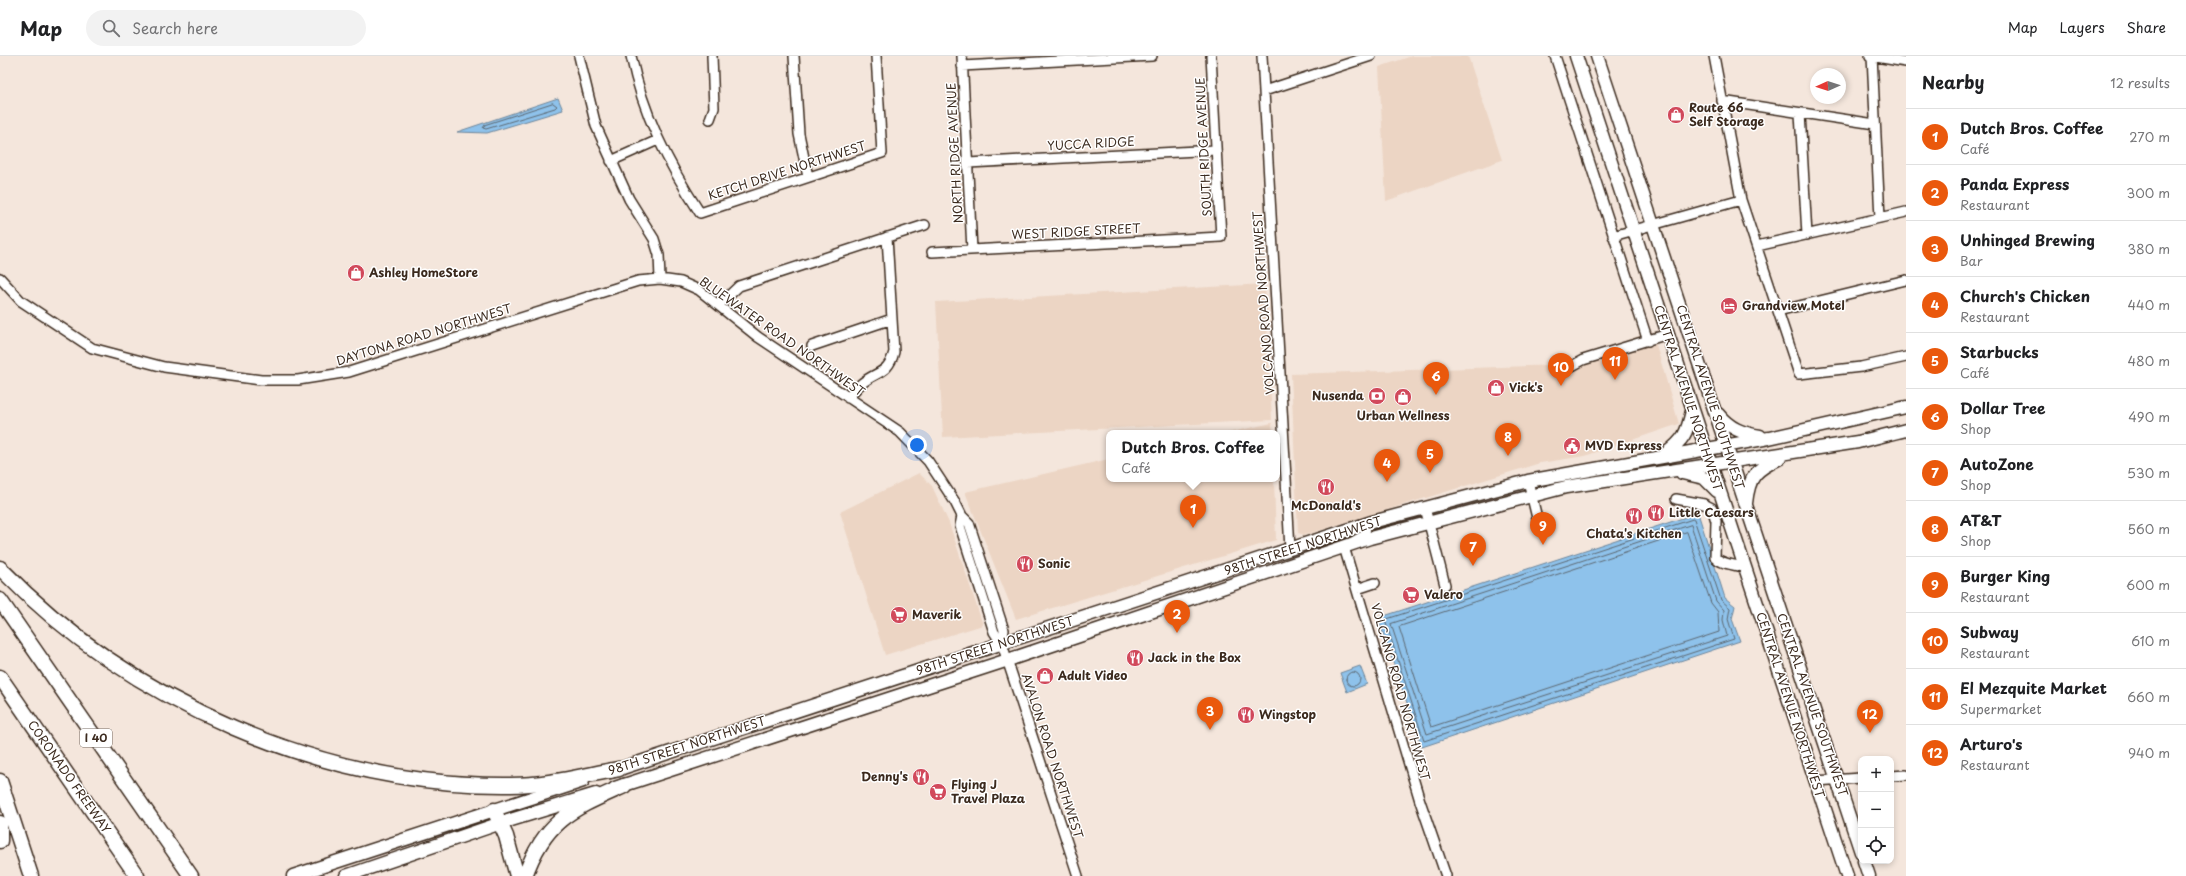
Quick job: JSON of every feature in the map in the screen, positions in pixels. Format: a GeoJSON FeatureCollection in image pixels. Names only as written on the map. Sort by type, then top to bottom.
{"type":"FeatureCollection","features":[{"type":"Feature","properties":{"kind":"highway"},"geometry":{"type":"LineString","coordinates":[[0,568],[26,594],[68,630],[153,687],[188,707],[256,737],[289,748],[365,769],[449,783],[513,785],[533,784],[619,769]]}},
{"type":"Feature","properties":{"kind":"highway","name":"I 40"},"geometry":{"type":"LineString","coordinates":[[0,600],[191,876]]}},
{"type":"Feature","properties":{"kind":"highway","name":"CORONADO FREEWAY"},"geometry":{"type":"LineString","coordinates":[[0,678],[137,876]]}},
{"type":"Feature","properties":{"kind":"highway"},"geometry":{"type":"LineString","coordinates":[[0,781],[31,876]]}},
{"type":"Feature","properties":{"kind":"highway"},"geometry":{"type":"LineString","coordinates":[[525,876],[539,843],[551,828],[575,809],[624,786]]}},
{"type":"Feature","properties":{"kind":"highway"},"geometry":{"type":"LineString","coordinates":[[494,810],[501,823],[517,876]]}},
{"type":"Feature","properties":{"kind":"highway"},"geometry":{"type":"LineString","coordinates":[[0,823],[0,841]]}},
{"type":"Feature","properties":{"kind":"main road","name":"CENTRAL AVENUE NORTHWEST"},"geometry":{"type":"LineString","coordinates":[[1576,56],[1847,876]]}},
{"type":"Feature","properties":{"kind":"main road","name":"CENTRAL AVENUE SOUTHWEST"},"geometry":{"type":"LineString","coordinates":[[1597,56],[1858,843]]}},
{"type":"Feature","properties":{"kind":"main road","name":"98TH STREET NORTHWEST"},"geometry":{"type":"LineString","coordinates":[[293,876],[898,676],[1002,644],[1290,549],[1366,529],[1425,508],[1528,481],[1769,438],[1906,407]]}},
{"type":"Feature","properties":{"kind":"main road"},"geometry":{"type":"LineString","coordinates":[[1662,456],[1680,443],[1688,430],[1692,410]]}},
{"type":"Feature","properties":{"kind":"main road"},"geometry":{"type":"LineString","coordinates":[[1715,411],[1724,422],[1734,429],[1769,438]]}},
{"type":"Feature","properties":{"kind":"main road","name":"98TH STREET NORTHWEST"},"geometry":{"type":"LineString","coordinates":[[346,876],[501,823],[624,786],[1008,660],[1242,582],[1315,556],[1428,522],[1566,487],[1858,442],[1906,430]]}},
{"type":"Feature","properties":{"kind":"main road"},"geometry":{"type":"LineString","coordinates":[[1746,508],[1749,483],[1754,474],[1766,465],[1790,452]]}},
{"type":"Feature","properties":{"kind":"main road"},"geometry":{"type":"LineString","coordinates":[[1668,471],[1704,478],[1720,495]]}},
{"type":"Feature","properties":{"kind":"main road"},"geometry":{"type":"LineString","coordinates":[[1315,556],[1329,546],[1366,529]]}},
{"type":"Feature","properties":{"kind":"main road"},"geometry":{"type":"LineString","coordinates":[[1242,582],[1252,572],[1290,558],[1290,549]]}},
{"type":"Feature","properties":{"kind":"main road"},"geometry":{"type":"LineString","coordinates":[[1865,864],[1869,876]]}},
{"type":"Feature","properties":{"kind":"street"},"geometry":{"type":"LineString","coordinates":[[579,56],[590,106],[611,161],[629,199],[654,239],[659,255],[660,279]]}},
{"type":"Feature","properties":{"kind":"street"},"geometry":{"type":"LineString","coordinates":[[611,161],[658,140],[646,110],[631,56]]}},
{"type":"Feature","properties":{"kind":"street"},"geometry":{"type":"LineString","coordinates":[[710,119],[714,108],[712,56]]}},
{"type":"Feature","properties":{"kind":"street"},"geometry":{"type":"LineString","coordinates":[[794,56],[799,134],[808,177]]}},
{"type":"Feature","properties":{"kind":"street","name":"KETCH DRIVE NORTHWEST"},"geometry":{"type":"LineString","coordinates":[[658,140],[677,178],[700,213],[882,153],[876,56]]}},
{"type":"Feature","properties":{"kind":"street"},"geometry":{"type":"LineString","coordinates":[[962,61],[1152,56]]}},
{"type":"Feature","properties":{"kind":"street","name":"SOUTH RIDGE AVENUE"},"geometry":{"type":"LineString","coordinates":[[1211,56],[1221,237]]}},
{"type":"Feature","properties":{"kind":"street","name":"VOLCANO ROAD NORTHWEST"},"geometry":{"type":"LineString","coordinates":[[1262,56],[1290,549]]}},
{"type":"Feature","properties":{"kind":"street"},"geometry":{"type":"LineString","coordinates":[[1264,91],[1371,56]]}},
{"type":"Feature","properties":{"kind":"street","name":"CENTRAL AVENUE NORTHWEST"},"geometry":{"type":"LineString","coordinates":[[1555,56],[1648,341]]}},
{"type":"Feature","properties":{"kind":"street"},"geometry":{"type":"LineString","coordinates":[[1714,56],[1741,200],[1799,374],[1861,367],[1906,357]]}},
{"type":"Feature","properties":{"kind":"street"},"geometry":{"type":"LineString","coordinates":[[1880,218],[1871,56],[1906,62]]}},
{"type":"Feature","properties":{"kind":"street","name":"NORTH RIDGE AVENUE"},"geometry":{"type":"LineString","coordinates":[[962,61],[972,250]]}},
{"type":"Feature","properties":{"kind":"street"},"geometry":{"type":"LineString","coordinates":[[1722,101],[1875,124]]}},
{"type":"Feature","properties":{"kind":"street"},"geometry":{"type":"LineString","coordinates":[[1800,113],[1807,235]]}},
{"type":"Feature","properties":{"kind":"street","name":"YUCCA RIDGE"},"geometry":{"type":"LineString","coordinates":[[968,163],[1216,150]]}},
{"type":"Feature","properties":{"kind":"street"},"geometry":{"type":"LineString","coordinates":[[1613,236],[1741,200]]}},
{"type":"Feature","properties":{"kind":"street"},"geometry":{"type":"LineString","coordinates":[[1757,246],[1906,212]]}},
{"type":"Feature","properties":{"kind":"street"},"geometry":{"type":"LineString","coordinates":[[719,305],[739,286],[925,225]]}},
{"type":"Feature","properties":{"kind":"street"},"geometry":{"type":"LineString","coordinates":[[848,398],[860,384],[871,376],[884,371],[891,362],[894,352],[887,237]]}},
{"type":"Feature","properties":{"kind":"street","name":"WEST RIDGE STREET"},"geometry":{"type":"LineString","coordinates":[[932,252],[1221,237]]}},
{"type":"Feature","properties":{"kind":"street","name":"DAYTONA ROAD NORTHWEST"},"geometry":{"type":"LineString","coordinates":[[0,278],[22,301],[92,348],[164,367],[261,380],[298,380],[349,372],[638,281],[660,279]]}},
{"type":"Feature","properties":{"kind":"street","name":"BLUEWATER ROAD NORTHWEST"},"geometry":{"type":"LineString","coordinates":[[660,279],[680,282],[699,290],[758,337],[900,432],[928,461],[955,502],[962,516],[969,524],[1004,630],[1002,644]]}},
{"type":"Feature","properties":{"kind":"street"},"geometry":{"type":"LineString","coordinates":[[1778,311],[1906,280]]}},
{"type":"Feature","properties":{"kind":"street"},"geometry":{"type":"LineString","coordinates":[[812,346],[892,319]]}},
{"type":"Feature","properties":{"kind":"street"},"geometry":{"type":"LineString","coordinates":[[1572,366],[1584,360],[1668,334]]}},
{"type":"Feature","properties":{"kind":"street"},"geometry":{"type":"LineString","coordinates":[[1528,481],[1538,522]]}},
{"type":"Feature","properties":{"kind":"street"},"geometry":{"type":"LineString","coordinates":[[1676,499],[1704,504],[1712,508],[1716,521],[1715,557],[1723,563],[1730,563],[1745,568]]}},
{"type":"Feature","properties":{"kind":"street"},"geometry":{"type":"LineString","coordinates":[[1425,508],[1445,585]]}},
{"type":"Feature","properties":{"kind":"street"},"geometry":{"type":"LineString","coordinates":[[1344,547],[1366,529]]}},
{"type":"Feature","properties":{"kind":"street","name":"VOLCANO ROAD NORTHWEST"},"geometry":{"type":"LineString","coordinates":[[1344,547],[1420,801],[1446,876]]}},
{"type":"Feature","properties":{"kind":"street"},"geometry":{"type":"LineString","coordinates":[[1357,589],[1374,583]]}},
{"type":"Feature","properties":{"kind":"street","name":"AVALON ROAD NORTHWEST"},"geometry":{"type":"LineString","coordinates":[[1002,644],[1078,876]]}},
{"type":"Feature","properties":{"kind":"street"},"geometry":{"type":"LineString","coordinates":[[1894,776],[1906,775]]}},
{"type":"Feature","properties":{"kind":"street"},"geometry":{"type":"LineString","coordinates":[[1815,780],[1858,778]]}},
{"type":"Feature","properties":{"kind":"shaded area"},"geometry":{"type":"Polygon","coordinates":[[[1412,56],[1468,56],[1502,160],[1386,201],[1379,67],[1412,56]]]}},
{"type":"Feature","properties":{"kind":"shaded area"},"geometry":{"type":"Polygon","coordinates":[[[1265,284],[1272,420],[943,437],[936,302],[1265,284]]]}},
{"type":"Feature","properties":{"kind":"shaded area"},"geometry":{"type":"Polygon","coordinates":[[[1652,331],[1679,424],[1585,456],[1540,463],[1305,535],[1298,533],[1291,374],[1560,365],[1652,331]]]}},
{"type":"Feature","properties":{"kind":"shaded area"},"geometry":{"type":"Polygon","coordinates":[[[1272,423],[1273,430],[1240,430],[1272,423]]]}},
{"type":"Feature","properties":{"kind":"shaded area"},"geometry":{"type":"Polygon","coordinates":[[[1106,460],[1106,482],[1274,482],[1276,540],[1016,619],[965,492],[1106,460]]]}},
{"type":"Feature","properties":{"kind":"shaded area","name":"Maverik"},"geometry":{"type":"Polygon","coordinates":[[[919,473],[932,486],[949,523],[983,625],[885,655],[840,512],[919,473]]]}},
{"type":"Feature","properties":{"kind":"water"},"geometry":{"type":"Polygon","coordinates":[[[558,98],[563,110],[487,133],[457,132],[558,98]]]}},
{"type":"Feature","properties":{"kind":"water"},"geometry":{"type":"Polygon","coordinates":[[[1698,513],[1725,598],[1735,606],[1732,619],[1740,641],[1422,747],[1378,618],[1698,513]]]}},
{"type":"Feature","properties":{"kind":"water"},"geometry":{"type":"Polygon","coordinates":[[[1360,666],[1367,684],[1347,692],[1340,673],[1360,666]]]}},
{"type":"Feature","properties":{"kind":"place","name":"Route 66 Self Storage"},"geometry":{"type":"Point","coordinates":[1676,115]}},
{"type":"Feature","properties":{"kind":"place","name":"Ashley HomeStore"},"geometry":{"type":"Point","coordinates":[356,273]}},
{"type":"Feature","properties":{"kind":"place","name":"Grandview Motel"},"geometry":{"type":"Point","coordinates":[1729,306]}},
{"type":"Feature","properties":{"kind":"place","name":"El Mezquite Market"},"geometry":{"type":"Point","coordinates":[1615,380]}},
{"type":"Feature","properties":{"kind":"place","name":"Subway"},"geometry":{"type":"Point","coordinates":[1561,386]}},
{"type":"Feature","properties":{"kind":"place","name":"Vick's"},"geometry":{"type":"Point","coordinates":[1496,388]}},
{"type":"Feature","properties":{"kind":"place","name":"Dollar Tree"},"geometry":{"type":"Point","coordinates":[1436,395]}},
{"type":"Feature","properties":{"kind":"place","name":"Nusenda"},"geometry":{"type":"Point","coordinates":[1377,396]}},
{"type":"Feature","properties":{"kind":"place","name":"Urban Wellness"},"geometry":{"type":"Point","coordinates":[1403,397]}},
{"type":"Feature","properties":{"kind":"place","name":"MVD Express"},"geometry":{"type":"Point","coordinates":[1572,446]}},
{"type":"Feature","properties":{"kind":"place","name":"AT&T"},"geometry":{"type":"Point","coordinates":[1508,456]}},
{"type":"Feature","properties":{"kind":"place","name":"Starbucks"},"geometry":{"type":"Point","coordinates":[1430,473]}},
{"type":"Feature","properties":{"kind":"place","name":"Church's Chicken"},"geometry":{"type":"Point","coordinates":[1387,482]}},
{"type":"Feature","properties":{"kind":"place","name":"McDonald's"},"geometry":{"type":"Point","coordinates":[1326,487]}},
{"type":"Feature","properties":{"kind":"place","name":"Little Caesars"},"geometry":{"type":"Point","coordinates":[1656,513]}},
{"type":"Feature","properties":{"kind":"place","name":"Chata's Kitchen"},"geometry":{"type":"Point","coordinates":[1634,516]}},
{"type":"Feature","properties":{"kind":"place","name":"Dutch Bros. Coffee"},"geometry":{"type":"Point","coordinates":[1193,528]}},
{"type":"Feature","properties":{"kind":"place","name":"Burger King"},"geometry":{"type":"Point","coordinates":[1543,545]}},
{"type":"Feature","properties":{"kind":"place","name":"Sonic"},"geometry":{"type":"Point","coordinates":[1025,564]}},
{"type":"Feature","properties":{"kind":"place","name":"AutoZone"},"geometry":{"type":"Point","coordinates":[1473,566]}},
{"type":"Feature","properties":{"kind":"place","name":"Valero"},"geometry":{"type":"Point","coordinates":[1411,595]}},
{"type":"Feature","properties":{"kind":"place","name":"Maverik"},"geometry":{"type":"Point","coordinates":[899,615]}},
{"type":"Feature","properties":{"kind":"place","name":"Panda Express"},"geometry":{"type":"Point","coordinates":[1177,633]}},
{"type":"Feature","properties":{"kind":"place","name":"Jack in the Box"},"geometry":{"type":"Point","coordinates":[1135,658]}},
{"type":"Feature","properties":{"kind":"place","name":"Adult Video"},"geometry":{"type":"Point","coordinates":[1045,676]}},
{"type":"Feature","properties":{"kind":"place","name":"Wingstop"},"geometry":{"type":"Point","coordinates":[1246,715]}},
{"type":"Feature","properties":{"kind":"place","name":"Unhinged Brewing"},"geometry":{"type":"Point","coordinates":[1210,730]}},
{"type":"Feature","properties":{"kind":"place","name":"Arturo's"},"geometry":{"type":"Point","coordinates":[1870,733]}},
{"type":"Feature","properties":{"kind":"place","name":"Denny's"},"geometry":{"type":"Point","coordinates":[921,777]}},
{"type":"Feature","properties":{"kind":"place","name":"Flying J Travel Plaza"},"geometry":{"type":"Point","coordinates":[938,792]}}]}
